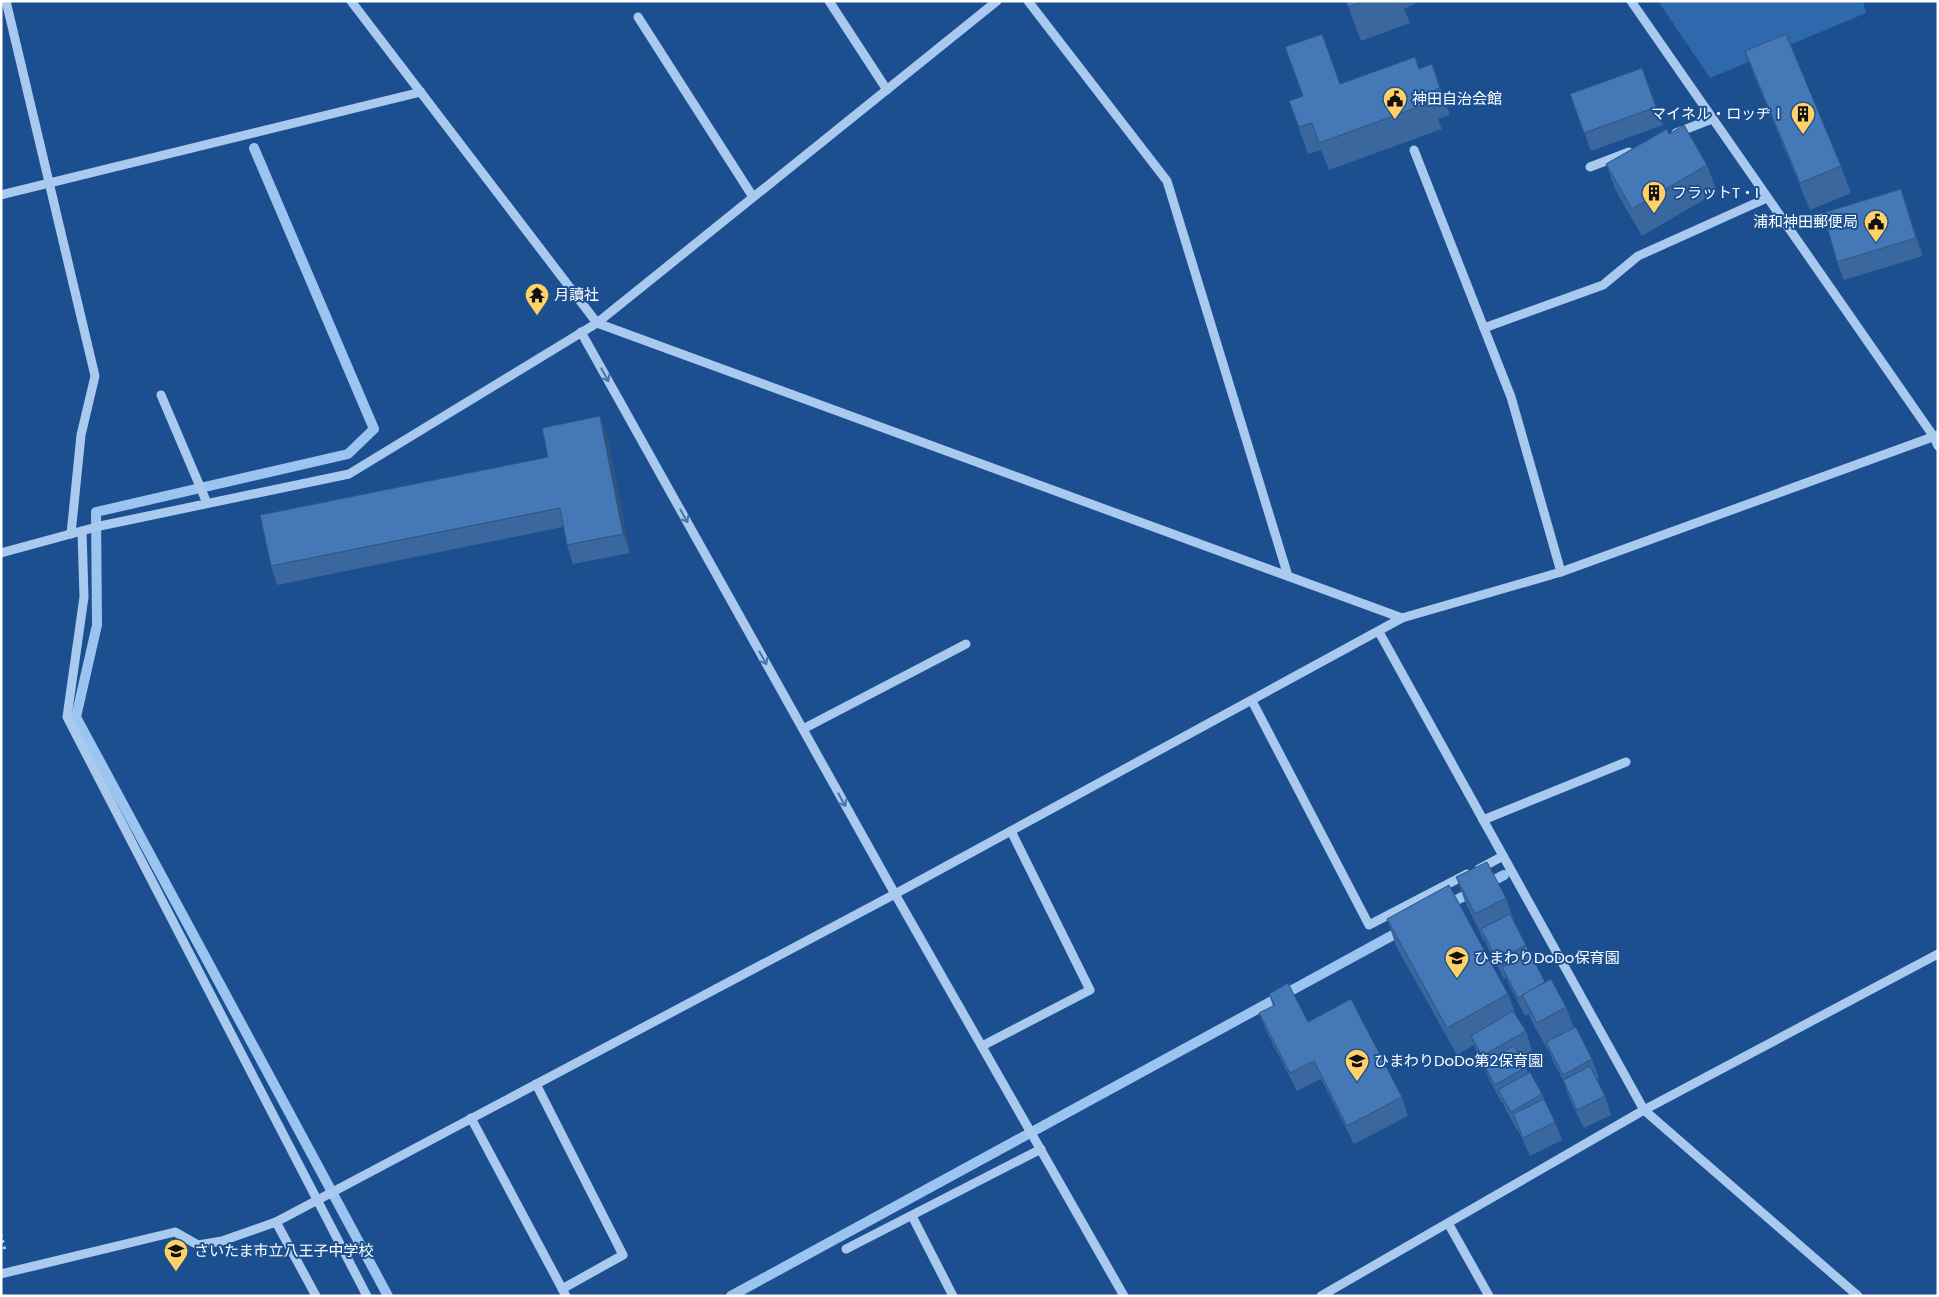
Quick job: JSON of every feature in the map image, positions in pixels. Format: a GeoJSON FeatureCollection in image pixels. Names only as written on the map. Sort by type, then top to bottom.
{"type":"FeatureCollection","features":[{"type":"Feature","properties":{"kind":"street"},"geometry":{"type":"LineString","coordinates":[[6,1],[95,376],[80,435],[71,534]]}},
{"type":"Feature","properties":{"kind":"street"},"geometry":{"type":"LineString","coordinates":[[351,1],[597,323],[1402,618]]}},
{"type":"Feature","properties":{"kind":"street"},"geometry":{"type":"LineString","coordinates":[[829,1],[887,90]]}},
{"type":"Feature","properties":{"kind":"street"},"geometry":{"type":"LineString","coordinates":[[1,553],[82,531],[349,474],[597,323],[997,1]]}},
{"type":"Feature","properties":{"kind":"street"},"geometry":{"type":"LineString","coordinates":[[1028,1],[1167,181],[1288,576]]}},
{"type":"Feature","properties":{"kind":"street"},"geometry":{"type":"LineString","coordinates":[[1631,1],[1936,436],[1938,446]]}},
{"type":"Feature","properties":{"kind":"street"},"geometry":{"type":"LineString","coordinates":[[638,17],[753,198]]}},
{"type":"Feature","properties":{"kind":"street"},"geometry":{"type":"LineString","coordinates":[[1,195],[420,92]]}},
{"type":"Feature","properties":{"kind":"street"},"geometry":{"type":"LineString","coordinates":[[1668,136],[1712,119]]}},
{"type":"Feature","properties":{"kind":"street"},"geometry":{"type":"LineString","coordinates":[[1414,150],[1511,397],[1561,572]]}},
{"type":"Feature","properties":{"kind":"street"},"geometry":{"type":"LineString","coordinates":[[1590,167],[1634,150]]}},
{"type":"Feature","properties":{"kind":"street"},"geometry":{"type":"LineString","coordinates":[[1484,328],[1604,284],[1638,256],[1768,198]]}},
{"type":"Feature","properties":{"kind":"street"},"geometry":{"type":"LineString","coordinates":[[581,332],[895,894],[1124,1296]]}},
{"type":"Feature","properties":{"kind":"street"},"geometry":{"type":"LineString","coordinates":[[161,395],[207,503]]}},
{"type":"Feature","properties":{"kind":"street"},"geometry":{"type":"LineString","coordinates":[[1,1274],[176,1232],[198,1245],[222,1242],[276,1222],[895,894],[1380,632],[1402,618],[1561,572],[1936,436]]}},
{"type":"Feature","properties":{"kind":"street"},"geometry":{"type":"LineString","coordinates":[[82,531],[84,597],[67,717],[367,1296]]}},
{"type":"Feature","properties":{"kind":"street"},"geometry":{"type":"LineString","coordinates":[[1380,632],[1644,1110],[1858,1296]]}},
{"type":"Feature","properties":{"kind":"street"},"geometry":{"type":"LineString","coordinates":[[803,729],[966,644]]}},
{"type":"Feature","properties":{"kind":"street"},"geometry":{"type":"LineString","coordinates":[[1252,701],[1369,925],[1503,856]]}},
{"type":"Feature","properties":{"kind":"street"},"geometry":{"type":"LineString","coordinates":[[1483,820],[1626,762]]}},
{"type":"Feature","properties":{"kind":"street"},"geometry":{"type":"LineString","coordinates":[[982,1046],[1090,990],[1011,831]]}},
{"type":"Feature","properties":{"kind":"street"},"geometry":{"type":"LineString","coordinates":[[1327,1294],[1644,1110],[1938,954]]}},
{"type":"Feature","properties":{"kind":"street"},"geometry":{"type":"LineString","coordinates":[[471,1118],[564,1292],[623,1255],[536,1084]]}},
{"type":"Feature","properties":{"kind":"street"},"geometry":{"type":"LineString","coordinates":[[846,1249],[1040,1149]]}},
{"type":"Feature","properties":{"kind":"street"},"geometry":{"type":"LineString","coordinates":[[912,1216],[953,1296]]}},
{"type":"Feature","properties":{"kind":"street"},"geometry":{"type":"LineString","coordinates":[[276,1222],[316,1296]]}},
{"type":"Feature","properties":{"kind":"street"},"geometry":{"type":"LineString","coordinates":[[1448,1223],[1489,1296]]}},
{"type":"Feature","properties":{"kind":"shaded area"},"geometry":{"type":"Polygon","coordinates":[[[1658,1],[1863,1],[1866,13],[1710,78],[1658,1]]]}},
{"type":"Feature","properties":{"kind":"building"},"geometry":{"type":"Polygon","coordinates":[[[1346,1],[1363,1],[1348,7],[1346,1]]]}},
{"type":"Feature","properties":{"kind":"building"},"geometry":{"type":"Polygon","coordinates":[[[1322,34],[1340,84],[1415,57],[1419,69],[1432,64],[1440,88],[1429,92],[1432,102],[1319,143],[1312,123],[1299,127],[1289,101],[1303,96],[1285,47],[1322,34]]]}},
{"type":"Feature","properties":{"kind":"building","name":"マイネル・ロッヂⅠ"},"geometry":{"type":"Polygon","coordinates":[[[1786,34],[1841,166],[1800,183],[1745,51],[1786,34]]]}},
{"type":"Feature","properties":{"kind":"building"},"geometry":{"type":"Polygon","coordinates":[[[1642,68],[1656,107],[1584,133],[1570,94],[1642,68]]]}},
{"type":"Feature","properties":{"kind":"building"},"geometry":{"type":"Polygon","coordinates":[[[1684,125],[1707,165],[1632,209],[1606,164],[1667,129],[1669,134],[1684,125]]]}},
{"type":"Feature","properties":{"kind":"building"},"geometry":{"type":"Polygon","coordinates":[[[1901,189],[1916,238],[1837,262],[1823,213],[1901,189]]]}},
{"type":"Feature","properties":{"kind":"building"},"geometry":{"type":"Polygon","coordinates":[[[600,416],[623,534],[567,545],[560,508],[271,566],[260,515],[548,457],[542,428],[600,416]]]}},
{"type":"Feature","properties":{"kind":"building"},"geometry":{"type":"Polygon","coordinates":[[[1487,862],[1506,898],[1475,914],[1456,877],[1487,862]]]}},
{"type":"Feature","properties":{"kind":"building"},"geometry":{"type":"Polygon","coordinates":[[[1449,885],[1508,994],[1447,1028],[1387,919],[1449,885]]]}},
{"type":"Feature","properties":{"kind":"building"},"geometry":{"type":"Polygon","coordinates":[[[1510,914],[1526,945],[1497,960],[1481,929],[1510,914]]]}},
{"type":"Feature","properties":{"kind":"building"},"geometry":{"type":"Polygon","coordinates":[[[1530,953],[1545,982],[1518,998],[1502,967],[1530,953]]]}},
{"type":"Feature","properties":{"kind":"building"},"geometry":{"type":"Polygon","coordinates":[[[1551,979],[1566,1007],[1537,1023],[1522,995],[1551,979]]]}},
{"type":"Feature","properties":{"kind":"building"},"geometry":{"type":"Polygon","coordinates":[[[1288,983],[1308,1022],[1351,999],[1402,1097],[1347,1126],[1314,1061],[1290,1073],[1259,1013],[1275,1005],[1269,994],[1288,983]]]}},
{"type":"Feature","properties":{"kind":"building"},"geometry":{"type":"Polygon","coordinates":[[[1513,1011],[1526,1031],[1482,1056],[1471,1036],[1513,1011]]]}},
{"type":"Feature","properties":{"kind":"building"},"geometry":{"type":"Polygon","coordinates":[[[1576,1027],[1592,1059],[1563,1075],[1546,1042],[1576,1027]]]}},
{"type":"Feature","properties":{"kind":"building"},"geometry":{"type":"Polygon","coordinates":[[[1514,1046],[1526,1067],[1495,1085],[1483,1063],[1514,1046]]]}},
{"type":"Feature","properties":{"kind":"building"},"geometry":{"type":"Polygon","coordinates":[[[1590,1066],[1605,1096],[1577,1110],[1563,1080],[1590,1066]]]}},
{"type":"Feature","properties":{"kind":"building"},"geometry":{"type":"Polygon","coordinates":[[[1530,1072],[1542,1094],[1511,1112],[1498,1090],[1530,1072]]]}},
{"type":"Feature","properties":{"kind":"building"},"geometry":{"type":"Polygon","coordinates":[[[1544,1099],[1555,1122],[1523,1138],[1513,1114],[1544,1099]]]}},
{"type":"Feature","properties":{"kind":"waterway"},"geometry":{"type":"LineString","coordinates":[[254,148],[374,429],[348,454],[96,512],[97,625],[76,717],[388,1296]]}},
{"type":"Feature","properties":{"kind":"waterway"},"geometry":{"type":"LineString","coordinates":[[1445,906],[1504,875]]}},
{"type":"Feature","properties":{"kind":"waterway"},"geometry":{"type":"LineString","coordinates":[[731,1296],[1404,929]]}},
{"type":"Feature","properties":{"kind":"place","name":"神田自治会館"},"geometry":{"type":"Point","coordinates":[1395,120]}},
{"type":"Feature","properties":{"kind":"place","name":"マイネル・ロッヂⅠ"},"geometry":{"type":"Point","coordinates":[1803,135]}},
{"type":"Feature","properties":{"kind":"place","name":"フラットT・I"},"geometry":{"type":"Point","coordinates":[1654,214]}},
{"type":"Feature","properties":{"kind":"place","name":"浦和神田郵便局"},"geometry":{"type":"Point","coordinates":[1876,243]}},
{"type":"Feature","properties":{"kind":"place","name":"月讀社"},"geometry":{"type":"Point","coordinates":[537,316]}},
{"type":"Feature","properties":{"kind":"place","name":"ひまわりDoDo保育園"},"geometry":{"type":"Point","coordinates":[1457,979]}},
{"type":"Feature","properties":{"kind":"place","name":"ひまわりDoDo第2保育園"},"geometry":{"type":"Point","coordinates":[1357,1082]}},
{"type":"Feature","properties":{"kind":"place","name":"さいたま市立八王子中学校"},"geometry":{"type":"Point","coordinates":[176,1272]}}]}
